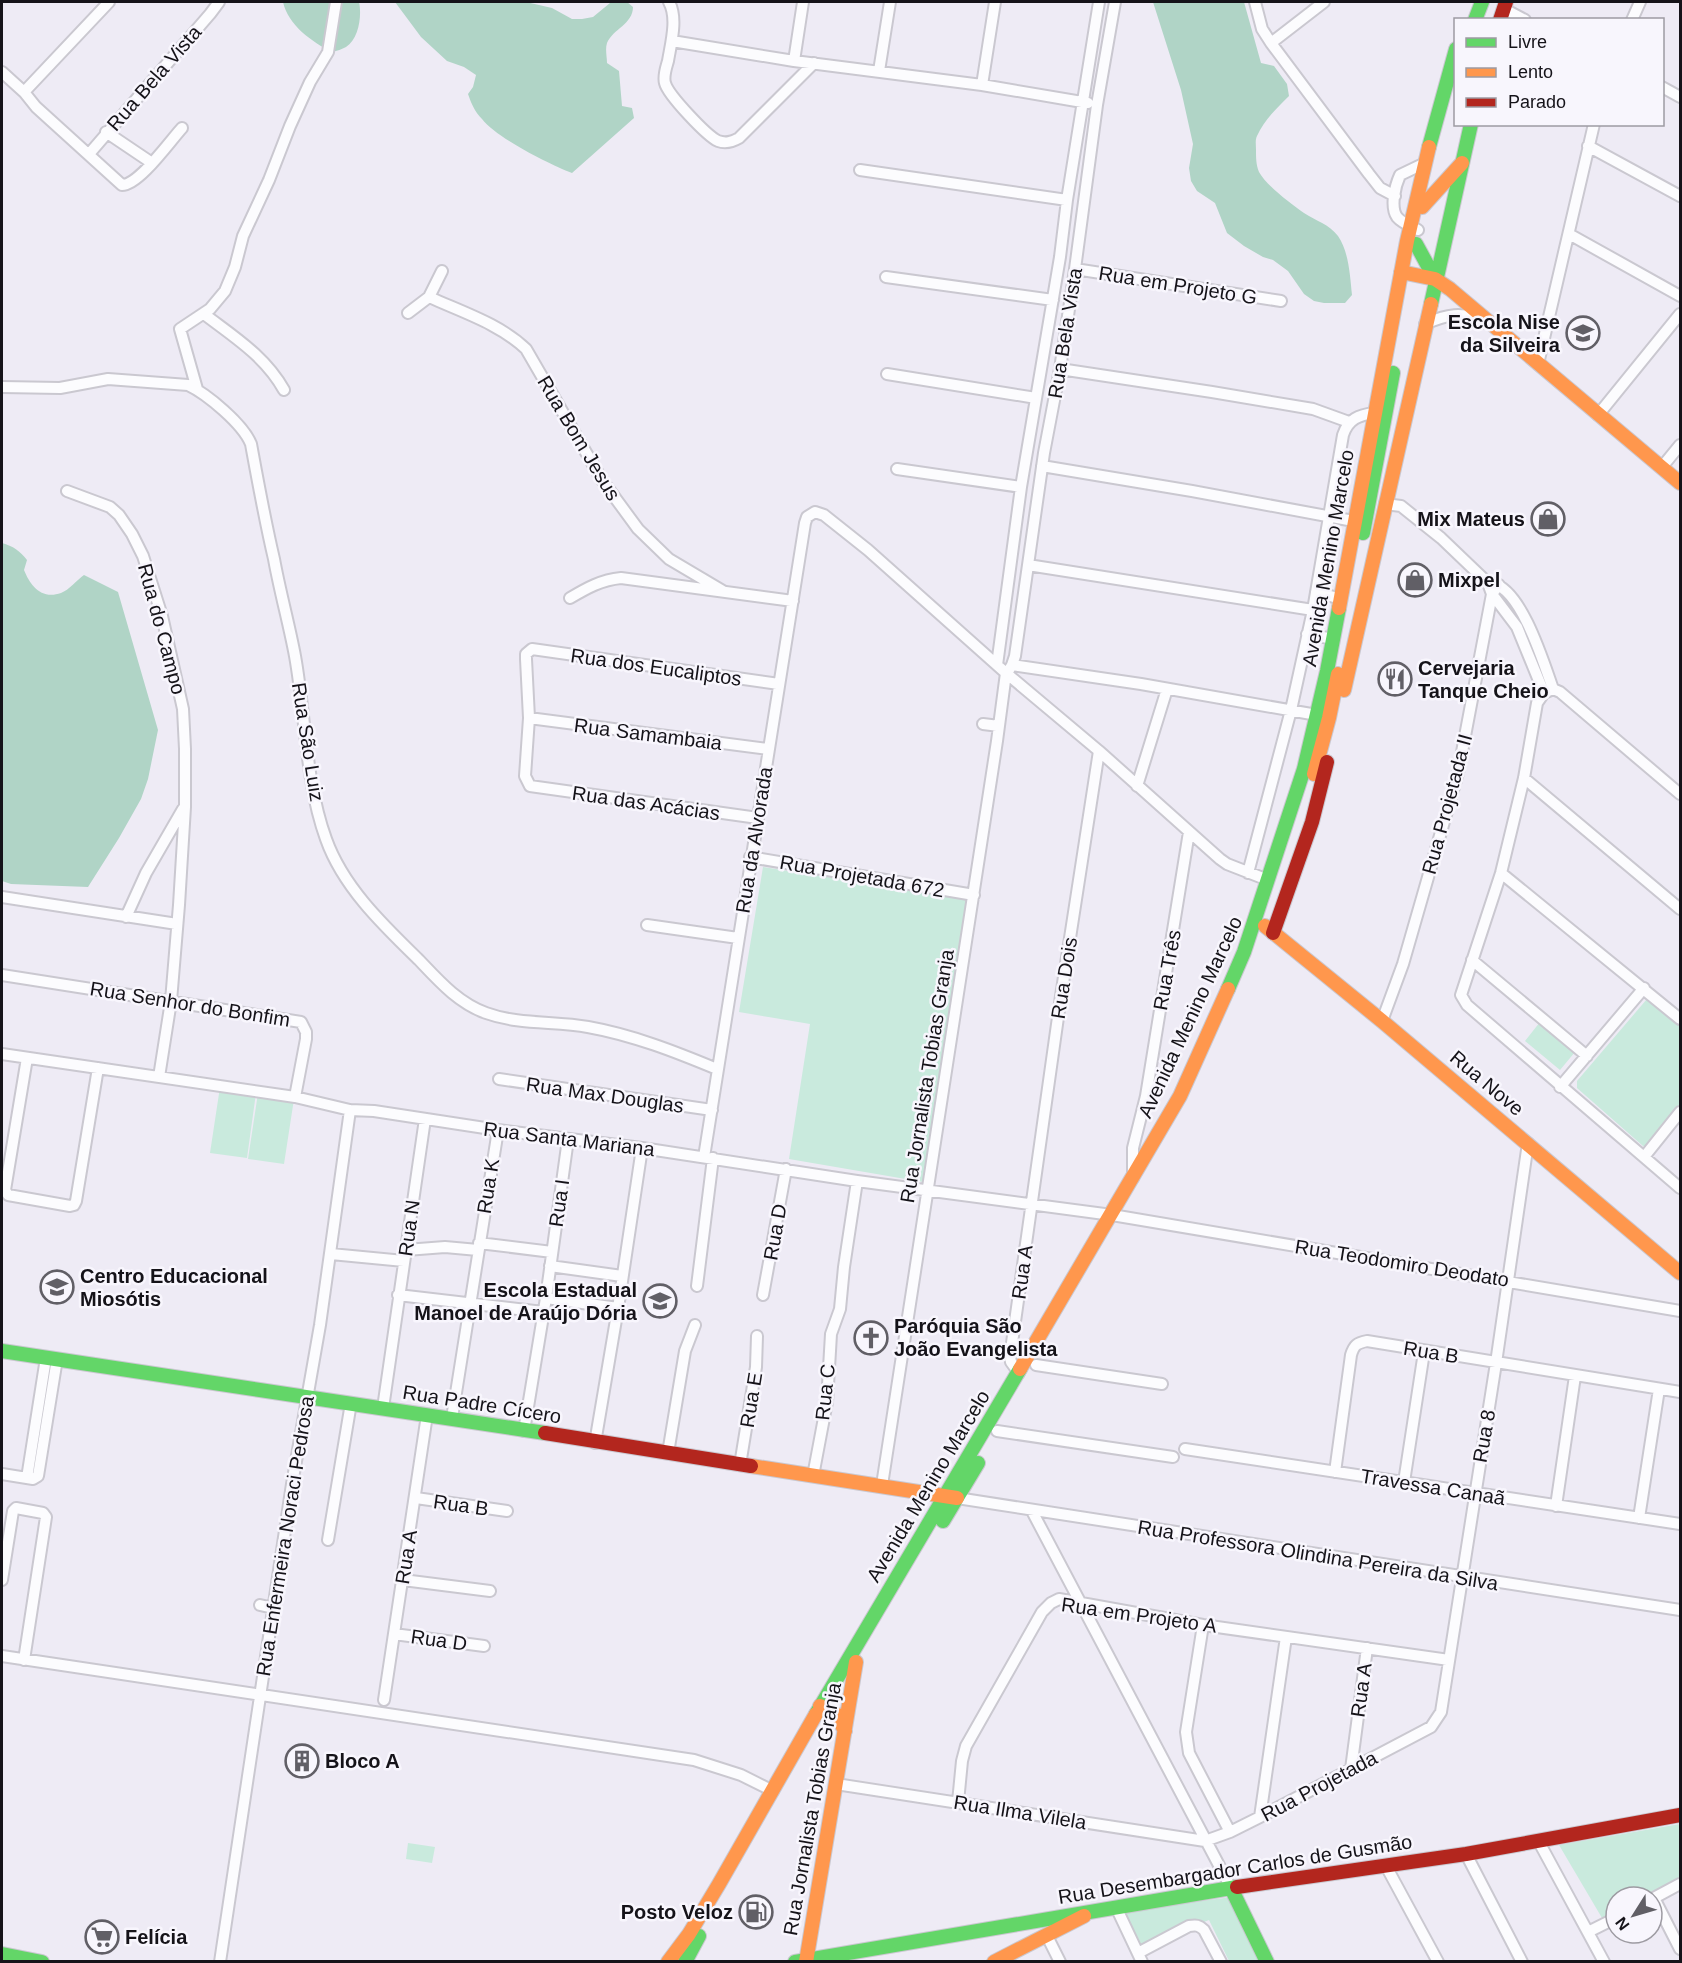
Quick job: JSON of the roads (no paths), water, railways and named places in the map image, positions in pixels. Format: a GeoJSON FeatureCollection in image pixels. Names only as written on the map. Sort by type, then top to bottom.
{"type":"FeatureCollection","features":[{"type":"Feature","properties":{"kind":"main road"},"geometry":{"type":"LineString","coordinates":[[1466,18],[1472,2]]}},
{"type":"Feature","properties":{"kind":"main road"},"geometry":{"type":"LineString","coordinates":[[1477,18],[1482,2]]}},
{"type":"Feature","properties":{"kind":"main road","name":"Avenida Menino Marcelo"},"geometry":{"type":"LineString","coordinates":[[668,1962],[689,1934],[951,1497],[997,1431],[1036,1365],[1117,1216],[1133,1179],[1180,1095],[1244,952],[1304,769],[1341,599],[1374,477],[1425,163],[1454,53]]}},
{"type":"Feature","properties":{"kind":"main road","name":"Avenida Menino Marcelo"},"geometry":{"type":"LineString","coordinates":[[685,1962],[825,1707],[856,1662],[951,1497],[1019,1372],[1173,1128],[1205,1067],[1247,972],[1269,929],[1329,718],[1362,519],[1374,413],[1406,273],[1416,244],[1414,228],[1422,207],[1454,89]]}},
{"type":"Feature","properties":{"kind":"main road"},"geometry":{"type":"LineString","coordinates":[[1269,929],[1307,834],[1340,711],[1471,126]]}},
{"type":"Feature","properties":{"kind":"main road"},"geometry":{"type":"LineString","coordinates":[[1422,207],[1463,161]]}},
{"type":"Feature","properties":{"kind":"main road"},"geometry":{"type":"LineString","coordinates":[[1416,244],[1435,279]]}},
{"type":"Feature","properties":{"kind":"main road"},"geometry":{"type":"LineString","coordinates":[[1406,273],[1435,279],[1450,289],[1680,483]]}},
{"type":"Feature","properties":{"kind":"main road"},"geometry":{"type":"LineString","coordinates":[[1374,477],[1403,434]]}},
{"type":"Feature","properties":{"kind":"main road"},"geometry":{"type":"LineString","coordinates":[[1362,519],[1385,504]]}},
{"type":"Feature","properties":{"kind":"main road"},"geometry":{"type":"LineString","coordinates":[[1290,850],[1307,834]]}},
{"type":"Feature","properties":{"kind":"main road","name":"Rua Nove"},"geometry":{"type":"LineString","coordinates":[[1269,929],[1528,1143],[1680,1273]]}},
{"type":"Feature","properties":{"kind":"main road","name":"Rua Padre Cícero"},"geometry":{"type":"LineString","coordinates":[[2,1352],[452,1418],[595,1443],[951,1497]]}},
{"type":"Feature","properties":{"kind":"main road","name":"Rua Jornalista Tobias Granja"},"geometry":{"type":"LineString","coordinates":[[803,1961],[846,1731],[856,1662]]}},
{"type":"Feature","properties":{"kind":"main road"},"geometry":{"type":"LineString","coordinates":[[825,1707],[839,1715],[846,1731]]}},
{"type":"Feature","properties":{"kind":"main road","name":"Rua Desembargador Carlos de Gusmão"},"geometry":{"type":"LineString","coordinates":[[803,1961],[1015,1923],[1231,1888],[1539,1842],[1680,1815]]}},
{"type":"Feature","properties":{"kind":"main road"},"geometry":{"type":"LineString","coordinates":[[1231,1888],[1267,1962]]}},
{"type":"Feature","properties":{"kind":"main road"},"geometry":{"type":"LineString","coordinates":[[994,1962],[1097,1910]]}},
{"type":"Feature","properties":{"kind":"main road"},"geometry":{"type":"LineString","coordinates":[[1015,1923],[1026,1933],[1027,1945]]}},
{"type":"Feature","properties":{"kind":"main road"},"geometry":{"type":"LineString","coordinates":[[2,1954],[42,1962]]}},
{"type":"Feature","properties":{"kind":"street"},"geometry":{"type":"LineString","coordinates":[[24,92],[110,2]]}},
{"type":"Feature","properties":{"kind":"street","name":"Rua Bela Vista"},"geometry":{"type":"LineString","coordinates":[[88,154],[219,2]]}},
{"type":"Feature","properties":{"kind":"street"},"geometry":{"type":"LineString","coordinates":[[197,389],[180,329],[204,314],[225,291],[235,267],[243,236],[269,180],[290,126],[310,82],[328,52],[336,2]]}},
{"type":"Feature","properties":{"kind":"street"},"geometry":{"type":"LineString","coordinates":[[669,2],[673,16],[672,41],[664,75],[665,84],[706,134],[726,143],[739,138],[814,63]]}},
{"type":"Feature","properties":{"kind":"street"},"geometry":{"type":"LineString","coordinates":[[794,61],[803,2]]}},
{"type":"Feature","properties":{"kind":"street"},"geometry":{"type":"LineString","coordinates":[[879,71],[890,2]]}},
{"type":"Feature","properties":{"kind":"street"},"geometry":{"type":"LineString","coordinates":[[982,85],[995,2]]}},
{"type":"Feature","properties":{"kind":"street","name":"Rua Bela Vista"},"geometry":{"type":"LineString","coordinates":[[997,665],[1021,487],[1060,257],[1099,2]]}},
{"type":"Feature","properties":{"kind":"street","name":"Rua Bela Vista"},"geometry":{"type":"LineString","coordinates":[[1009,669],[1060,369],[1097,105],[1116,2]]}},
{"type":"Feature","properties":{"kind":"street"},"geometry":{"type":"LineString","coordinates":[[1255,2],[1262,29],[1271,43],[1374,180],[1385,191],[1395,196]]}},
{"type":"Feature","properties":{"kind":"street"},"geometry":{"type":"LineString","coordinates":[[1271,43],[1324,2]]}},
{"type":"Feature","properties":{"kind":"street"},"geometry":{"type":"LineString","coordinates":[[1633,18],[1640,2]]}},
{"type":"Feature","properties":{"kind":"street"},"geometry":{"type":"LineString","coordinates":[[1503,10],[1521,18]]}},
{"type":"Feature","properties":{"kind":"street"},"geometry":{"type":"LineString","coordinates":[[672,41],[794,61],[982,85],[1097,105]]}},
{"type":"Feature","properties":{"kind":"street"},"geometry":{"type":"LineString","coordinates":[[2,72],[118,183],[126,186],[136,180],[182,128]]}},
{"type":"Feature","properties":{"kind":"street"},"geometry":{"type":"LineString","coordinates":[[1664,88],[1680,97]]}},
{"type":"Feature","properties":{"kind":"street"},"geometry":{"type":"LineString","coordinates":[[1538,364],[1593,126]]}},
{"type":"Feature","properties":{"kind":"street"},"geometry":{"type":"LineString","coordinates":[[106,132],[152,163]]}},
{"type":"Feature","properties":{"kind":"street"},"geometry":{"type":"LineString","coordinates":[[1588,146],[1680,196]]}},
{"type":"Feature","properties":{"kind":"street"},"geometry":{"type":"LineString","coordinates":[[1414,228],[1401,221],[1395,213],[1395,196],[1400,175],[1425,163]]}},
{"type":"Feature","properties":{"kind":"street"},"geometry":{"type":"LineString","coordinates":[[860,170],[1067,200]]}},
{"type":"Feature","properties":{"kind":"street"},"geometry":{"type":"LineString","coordinates":[[1569,234],[1680,296]]}},
{"type":"Feature","properties":{"kind":"street","name":"Rua em Projeto G"},"geometry":{"type":"LineString","coordinates":[[1060,257],[1076,264],[1281,301]]}},
{"type":"Feature","properties":{"kind":"street"},"geometry":{"type":"LineString","coordinates":[[408,313],[429,297],[442,271]]}},
{"type":"Feature","properties":{"kind":"street"},"geometry":{"type":"LineString","coordinates":[[886,277],[1053,300]]}},
{"type":"Feature","properties":{"kind":"street","name":"Rua Bom Jesus"},"geometry":{"type":"LineString","coordinates":[[429,297],[491,325],[513,337],[526,349],[602,480],[638,529],[669,559],[723,591]]}},
{"type":"Feature","properties":{"kind":"street"},"geometry":{"type":"LineString","coordinates":[[204,314],[252,350],[274,371],[284,390]]}},
{"type":"Feature","properties":{"kind":"street"},"geometry":{"type":"LineString","coordinates":[[1425,325],[1438,318],[1464,314],[1476,318],[1509,340]]}},
{"type":"Feature","properties":{"kind":"street"},"geometry":{"type":"LineString","coordinates":[[1598,415],[1680,314]]}},
{"type":"Feature","properties":{"kind":"street"},"geometry":{"type":"LineString","coordinates":[[1060,369],[1314,409],[1349,422]]}},
{"type":"Feature","properties":{"kind":"street"},"geometry":{"type":"LineString","coordinates":[[887,374],[1036,398]]}},
{"type":"Feature","properties":{"kind":"street","name":"Rua São Luiz"},"geometry":{"type":"LineString","coordinates":[[2,387],[60,388],[108,379],[188,385],[197,389],[241,426],[251,444],[295,657],[314,794],[326,840],[338,866],[353,888],[375,916],[436,978],[455,996],[478,1010],[523,1022],[588,1027],[636,1039],[717,1069]]}},
{"type":"Feature","properties":{"kind":"street"},"geometry":{"type":"LineString","coordinates":[[1248,873],[1291,710],[1313,610],[1343,435],[1349,422],[1364,414],[1374,413]]}},
{"type":"Feature","properties":{"kind":"street"},"geometry":{"type":"LineString","coordinates":[[1662,467],[1680,445]]}},
{"type":"Feature","properties":{"kind":"street"},"geometry":{"type":"LineString","coordinates":[[1027,451],[1044,453]]}},
{"type":"Feature","properties":{"kind":"street"},"geometry":{"type":"LineString","coordinates":[[1042,466],[1362,519]]}},
{"type":"Feature","properties":{"kind":"street"},"geometry":{"type":"LineString","coordinates":[[897,469],[1021,487]]}},
{"type":"Feature","properties":{"kind":"street","name":"Rua do Campo"},"geometry":{"type":"LineString","coordinates":[[67,491],[115,510],[132,534],[143,556],[162,616],[183,710],[184,807],[177,924],[171,1001],[159,1077]]}},
{"type":"Feature","properties":{"kind":"street"},"geometry":{"type":"LineString","coordinates":[[1385,504],[1401,506],[1442,538],[1493,587],[1518,606],[1531,629],[1548,691]]}},
{"type":"Feature","properties":{"kind":"street","name":"Rua da Alvorada"},"geometry":{"type":"LineString","coordinates":[[697,1286],[717,1069],[805,523],[810,514],[820,513],[868,550]]}},
{"type":"Feature","properties":{"kind":"street"},"geometry":{"type":"LineString","coordinates":[[864,563],[868,550],[997,665],[1009,669],[1167,689],[1317,715]]}},
{"type":"Feature","properties":{"kind":"street"},"geometry":{"type":"LineString","coordinates":[[1028,565],[1313,610]]}},
{"type":"Feature","properties":{"kind":"street"},"geometry":{"type":"LineString","coordinates":[[570,598],[589,586],[605,580],[621,578],[793,601]]}},
{"type":"Feature","properties":{"kind":"street"},"geometry":{"type":"LineString","coordinates":[[1493,587],[1548,691]]}},
{"type":"Feature","properties":{"kind":"street","name":"Rua Projetada II"},"geometry":{"type":"LineString","coordinates":[[1382,1021],[1403,963],[1458,773],[1493,587]]}},
{"type":"Feature","properties":{"kind":"street"},"geometry":{"type":"LineString","coordinates":[[1316,592],[1341,599]]}},
{"type":"Feature","properties":{"kind":"street"},"geometry":{"type":"LineString","coordinates":[[1509,615],[1518,606]]}},
{"type":"Feature","properties":{"kind":"street"},"geometry":{"type":"LineString","coordinates":[[1307,634],[1333,639]]}},
{"type":"Feature","properties":{"kind":"street","name":"Rua dos Eucaliptos"},"geometry":{"type":"LineString","coordinates":[[529,718],[526,654],[532,649],[779,684]]}},
{"type":"Feature","properties":{"kind":"street"},"geometry":{"type":"LineString","coordinates":[[1009,669],[1137,786],[1227,864],[1268,880]]}},
{"type":"Feature","properties":{"kind":"street","name":"Rua Jornalista Tobias Granja"},"geometry":{"type":"LineString","coordinates":[[882,1485],[1009,669]]}},
{"type":"Feature","properties":{"kind":"street"},"geometry":{"type":"LineString","coordinates":[[1137,786],[1167,689]]}},
{"type":"Feature","properties":{"kind":"street"},"geometry":{"type":"LineString","coordinates":[[1548,691],[1537,703],[1524,778],[1502,873],[1461,995],[1463,1000],[1560,1087],[1680,1188]]}},
{"type":"Feature","properties":{"kind":"street"},"geometry":{"type":"LineString","coordinates":[[1548,691],[1560,692],[1680,794]]}},
{"type":"Feature","properties":{"kind":"street","name":"Rua Samambaia"},"geometry":{"type":"LineString","coordinates":[[529,718],[768,749]]}},
{"type":"Feature","properties":{"kind":"street","name":"Rua das Acácias"},"geometry":{"type":"LineString","coordinates":[[529,718],[525,776],[526,782],[534,788],[758,818]]}},
{"type":"Feature","properties":{"kind":"street"},"geometry":{"type":"LineString","coordinates":[[983,724],[999,726]]}},
{"type":"Feature","properties":{"kind":"street","name":"Rua Dois"},"geometry":{"type":"LineString","coordinates":[[1031,1204],[1099,751]]}},
{"type":"Feature","properties":{"kind":"street"},"geometry":{"type":"LineString","coordinates":[[1524,778],[1680,909]]}},
{"type":"Feature","properties":{"kind":"street","name":"Rua do Campo"},"geometry":{"type":"LineString","coordinates":[[126,917],[146,873],[184,807]]}},
{"type":"Feature","properties":{"kind":"street","name":"Rua Três"},"geometry":{"type":"LineString","coordinates":[[1133,1179],[1133,1148],[1146,1096],[1190,832]]}},
{"type":"Feature","properties":{"kind":"street","name":"Rua Projetada 672"},"geometry":{"type":"LineString","coordinates":[[750,857],[974,895]]}},
{"type":"Feature","properties":{"kind":"street"},"geometry":{"type":"LineString","coordinates":[[1502,873],[1680,1019]]}},
{"type":"Feature","properties":{"kind":"street"},"geometry":{"type":"LineString","coordinates":[[2,897],[177,924]]}},
{"type":"Feature","properties":{"kind":"street"},"geometry":{"type":"LineString","coordinates":[[647,925],[738,938]]}},
{"type":"Feature","properties":{"kind":"street"},"geometry":{"type":"LineString","coordinates":[[1472,960],[1587,1056]]}},
{"type":"Feature","properties":{"kind":"street","name":"Rua Senhor do Bonfim"},"geometry":{"type":"LineString","coordinates":[[2,975],[301,1022],[306,1032],[306,1039],[295,1097]]}},
{"type":"Feature","properties":{"kind":"street"},"geometry":{"type":"LineString","coordinates":[[1560,1087],[1644,988]]}},
{"type":"Feature","properties":{"kind":"street","name":"Rua Santa Mariana"},"geometry":{"type":"LineString","coordinates":[[2,1054],[295,1097],[350,1110],[374,1111],[498,1130],[642,1148],[857,1181],[1117,1216]]}},
{"type":"Feature","properties":{"kind":"street"},"geometry":{"type":"LineString","coordinates":[[27,1058],[5,1186],[8,1195],[70,1206],[76,1201],[98,1068]]}},
{"type":"Feature","properties":{"kind":"street","name":"Rua Max Douglas"},"geometry":{"type":"LineString","coordinates":[[499,1079],[712,1110]]}},
{"type":"Feature","properties":{"kind":"street","name":"Rua Enfermeira Noraci Pedrosa"},"geometry":{"type":"LineString","coordinates":[[220,1962],[273,1608],[287,1483],[320,1325],[350,1110]]}},
{"type":"Feature","properties":{"kind":"street"},"geometry":{"type":"LineString","coordinates":[[1644,1157],[1680,1112]]}},
{"type":"Feature","properties":{"kind":"street","name":"Rua N"},"geometry":{"type":"LineString","coordinates":[[383,1408],[424,1119]]}},
{"type":"Feature","properties":{"kind":"street","name":"Rua K"},"geometry":{"type":"LineString","coordinates":[[452,1418],[498,1130]]}},
{"type":"Feature","properties":{"kind":"street","name":"Rua I"},"geometry":{"type":"LineString","coordinates":[[524,1431],[546,1298],[567,1139]]}},
{"type":"Feature","properties":{"kind":"street","name":"Rua 8"},"geometry":{"type":"LineString","coordinates":[[1431,1727],[1441,1712],[1528,1143]]}},
{"type":"Feature","properties":{"kind":"street"},"geometry":{"type":"LineString","coordinates":[[595,1443],[642,1148]]}},
{"type":"Feature","properties":{"kind":"street","name":"Rua D"},"geometry":{"type":"LineString","coordinates":[[763,1295],[786,1169]]}},
{"type":"Feature","properties":{"kind":"street","name":"Rua C"},"geometry":{"type":"LineString","coordinates":[[813,1476],[827,1402],[831,1334],[840,1309],[843,1267],[857,1181]]}},
{"type":"Feature","properties":{"kind":"street","name":"Rua A"},"geometry":{"type":"LineString","coordinates":[[1019,1372],[1010,1357],[1031,1204]]}},
{"type":"Feature","properties":{"kind":"street","name":"Rua Teodomiro Deodato"},"geometry":{"type":"LineString","coordinates":[[1117,1216],[1680,1311]]}},
{"type":"Feature","properties":{"kind":"street"},"geometry":{"type":"LineString","coordinates":[[331,1254],[405,1255],[445,1247],[479,1246],[552,1252]]}},
{"type":"Feature","properties":{"kind":"street"},"geometry":{"type":"LineString","coordinates":[[550,1266],[622,1276]]}},
{"type":"Feature","properties":{"kind":"street"},"geometry":{"type":"LineString","coordinates":[[398,1295],[543,1312]]}},
{"type":"Feature","properties":{"kind":"street"},"geometry":{"type":"LineString","coordinates":[[546,1298],[618,1308]]}},
{"type":"Feature","properties":{"kind":"street"},"geometry":{"type":"LineString","coordinates":[[669,1453],[685,1351],[695,1325]]}},
{"type":"Feature","properties":{"kind":"street","name":"Rua E"},"geometry":{"type":"LineString","coordinates":[[740,1465],[758,1352],[756,1336]]}},
{"type":"Feature","properties":{"kind":"street","name":"Rua B"},"geometry":{"type":"LineString","coordinates":[[1335,1472],[1351,1355],[1358,1343],[1367,1341],[1680,1392]]}},
{"type":"Feature","properties":{"kind":"street"},"geometry":{"type":"LineString","coordinates":[[1404,1482],[1424,1352]]}},
{"type":"Feature","properties":{"kind":"street"},"geometry":{"type":"LineString","coordinates":[[2,1474],[33,1479],[38,1476],[51,1359]]}},
{"type":"Feature","properties":{"kind":"street"},"geometry":{"type":"LineString","coordinates":[[1036,1365],[1162,1384]]}},
{"type":"Feature","properties":{"kind":"street"},"geometry":{"type":"LineString","coordinates":[[1556,1506],[1575,1376]]}},
{"type":"Feature","properties":{"kind":"street"},"geometry":{"type":"LineString","coordinates":[[1639,1518],[1659,1389]]}},
{"type":"Feature","properties":{"kind":"street"},"geometry":{"type":"LineString","coordinates":[[328,1540],[351,1403]]}},
{"type":"Feature","properties":{"kind":"street","name":"Rua A"},"geometry":{"type":"LineString","coordinates":[[384,1700],[427,1415]]}},
{"type":"Feature","properties":{"kind":"street"},"geometry":{"type":"LineString","coordinates":[[997,1431],[1173,1457]]}},
{"type":"Feature","properties":{"kind":"street","name":"Travessa Canaã"},"geometry":{"type":"LineString","coordinates":[[1185,1449],[1680,1524]]}},
{"type":"Feature","properties":{"kind":"street","name":"Rua Professora Olindina Pereira da Silva"},"geometry":{"type":"LineString","coordinates":[[951,1497],[1680,1610]]}},
{"type":"Feature","properties":{"kind":"street","name":"Rua B"},"geometry":{"type":"LineString","coordinates":[[416,1498],[507,1511]]}},
{"type":"Feature","properties":{"kind":"street"},"geometry":{"type":"LineString","coordinates":[[2,1580],[13,1511],[16,1508],[43,1513],[46,1517],[24,1660]]}},
{"type":"Feature","properties":{"kind":"street"},"geometry":{"type":"LineString","coordinates":[[1032,1511],[1231,1888]]}},
{"type":"Feature","properties":{"kind":"street"},"geometry":{"type":"LineString","coordinates":[[403,1580],[490,1591]]}},
{"type":"Feature","properties":{"kind":"street","name":"Rua em Projeto A"},"geometry":{"type":"LineString","coordinates":[[958,1802],[962,1761],[966,1746],[1042,1612],[1059,1599],[1203,1625],[1449,1660]]}},
{"type":"Feature","properties":{"kind":"street"},"geometry":{"type":"LineString","coordinates":[[260,1605],[273,1608]]}},
{"type":"Feature","properties":{"kind":"street"},"geometry":{"type":"LineString","coordinates":[[1203,1625],[1186,1742],[1230,1832]]}},
{"type":"Feature","properties":{"kind":"street","name":"Rua D"},"geometry":{"type":"LineString","coordinates":[[394,1634],[484,1646]]}},
{"type":"Feature","properties":{"kind":"street"},"geometry":{"type":"LineString","coordinates":[[1260,1817],[1286,1636]]}},
{"type":"Feature","properties":{"kind":"street","name":"Rua A"},"geometry":{"type":"LineString","coordinates":[[1351,1769],[1367,1648]]}},
{"type":"Feature","properties":{"kind":"street"},"geometry":{"type":"LineString","coordinates":[[2,1660],[24,1660],[260,1694],[694,1760],[741,1775],[773,1791]]}},
{"type":"Feature","properties":{"kind":"street","name":"Rua Projetada"},"geometry":{"type":"LineString","coordinates":[[1205,1841],[1260,1817],[1431,1727]]}},
{"type":"Feature","properties":{"kind":"street","name":"Rua Ilma Vilela"},"geometry":{"type":"LineString","coordinates":[[836,1784],[1205,1841]]}},
{"type":"Feature","properties":{"kind":"street"},"geometry":{"type":"LineString","coordinates":[[1539,1842],[1604,1962]]}},
{"type":"Feature","properties":{"kind":"street"},"geometry":{"type":"LineString","coordinates":[[1466,1854],[1522,1962]]}},
{"type":"Feature","properties":{"kind":"street"},"geometry":{"type":"LineString","coordinates":[[1386,1866],[1438,1962]]}},
{"type":"Feature","properties":{"kind":"street"},"geometry":{"type":"LineString","coordinates":[[1664,1893],[1680,1884]]}},
{"type":"Feature","properties":{"kind":"street"},"geometry":{"type":"LineString","coordinates":[[1116,1907],[1140,1957],[1189,1926],[1195,1925],[1204,1930],[1221,1962]]}},
{"type":"Feature","properties":{"kind":"street"},"geometry":{"type":"LineString","coordinates":[[1664,1919],[1680,1949]]}},
{"type":"Feature","properties":{"kind":"street"},"geometry":{"type":"LineString","coordinates":[[1588,1932],[1604,1924]]}},
{"type":"Feature","properties":{"kind":"street"},"geometry":{"type":"LineString","coordinates":[[1047,1936],[1060,1962]]}},
{"type":"Feature","properties":{"kind":"place","name":"Escola Nise da Silveira"},"geometry":{"type":"Point","coordinates":[1583,333]}},
{"type":"Feature","properties":{"kind":"place","name":"Mix Mateus"},"geometry":{"type":"Point","coordinates":[1548,519]}},
{"type":"Feature","properties":{"kind":"place","name":"Mixpel"},"geometry":{"type":"Point","coordinates":[1415,580]}},
{"type":"Feature","properties":{"kind":"place","name":"Cervejaria Tanque Cheio"},"geometry":{"type":"Point","coordinates":[1395,679]}},
{"type":"Feature","properties":{"kind":"place","name":"Centro Educacional Miosótis"},"geometry":{"type":"Point","coordinates":[57,1287]}},
{"type":"Feature","properties":{"kind":"place","name":"Escola Estadual Manoel de Araújo Dória"},"geometry":{"type":"Point","coordinates":[660,1301]}},
{"type":"Feature","properties":{"kind":"place","name":"Paróquia São João Evangelista"},"geometry":{"type":"Point","coordinates":[871,1338]}},
{"type":"Feature","properties":{"kind":"place","name":"Bloco A"},"geometry":{"type":"Point","coordinates":[302,1761]}},
{"type":"Feature","properties":{"kind":"place","name":"Posto Veloz"},"geometry":{"type":"Point","coordinates":[756,1912]}},
{"type":"Feature","properties":{"kind":"place","name":"Felícia"},"geometry":{"type":"Point","coordinates":[102,1937]}}]}
